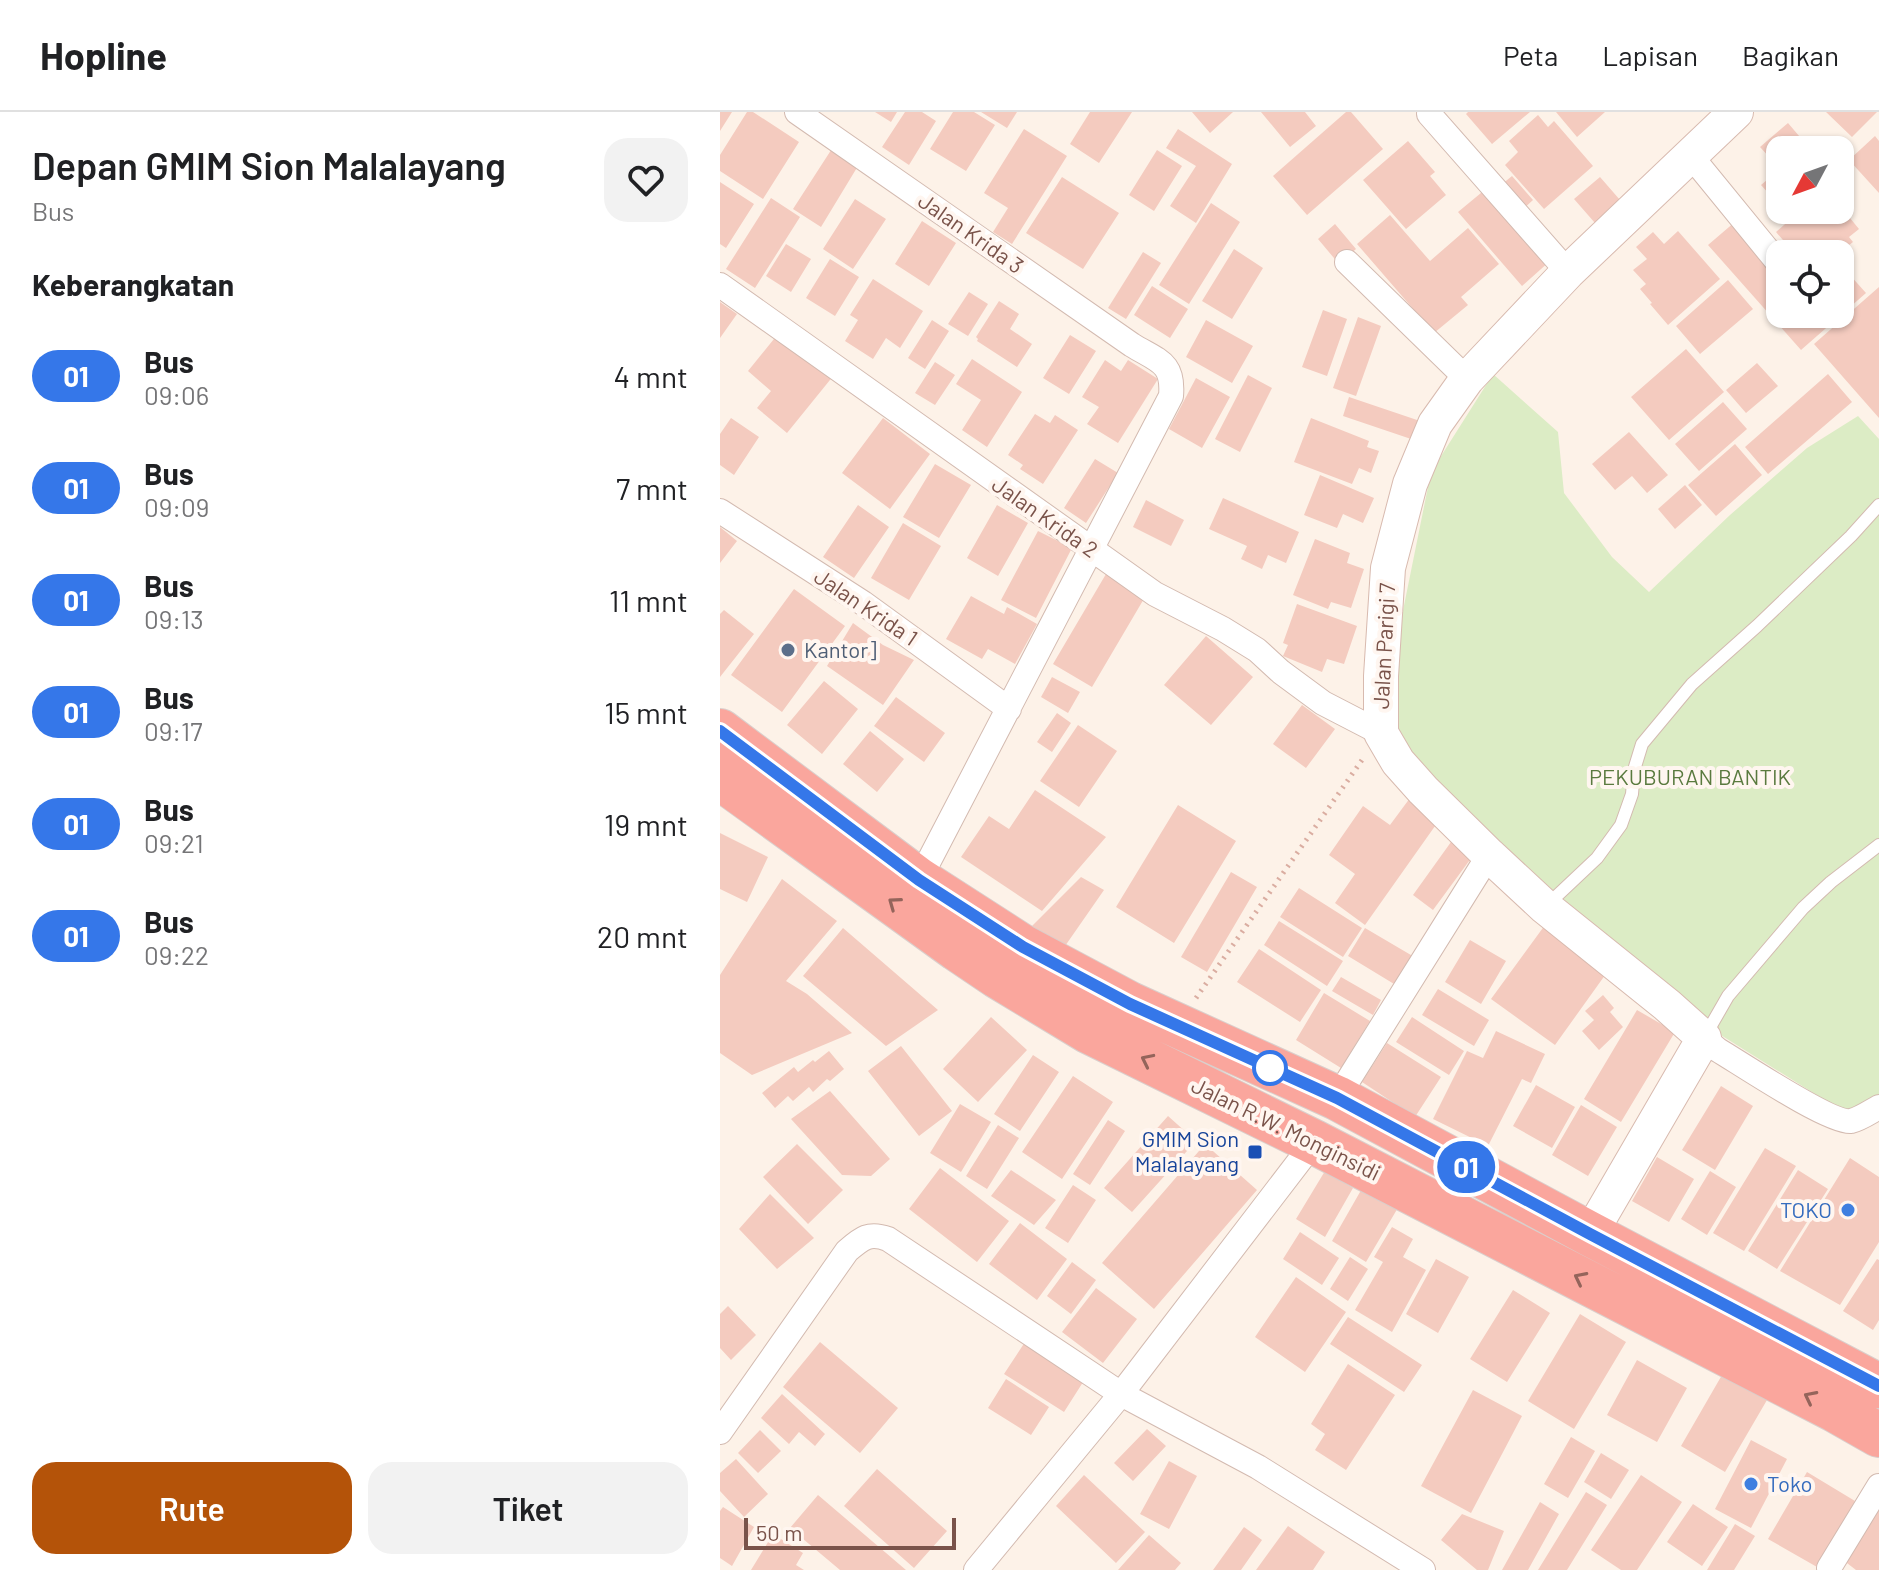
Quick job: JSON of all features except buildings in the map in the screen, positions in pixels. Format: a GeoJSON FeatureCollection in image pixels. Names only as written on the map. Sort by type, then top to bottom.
{"type":"FeatureCollection","features":[{"type":"Feature","properties":{"kind":"highway","name":"Jalan R.W. Monginsidi"},"geometry":{"type":"LineString","coordinates":[[720,731],[919,880],[968,934]]}},
{"type":"Feature","properties":{"kind":"highway","name":"Jalan R.W. Monginsidi"},"geometry":{"type":"LineString","coordinates":[[720,778],[1010,962],[1088,1031],[1314,1142],[1879,1435]]}},
{"type":"Feature","properties":{"kind":"highway","name":"Jalan R.W. Monginsidi"},"geometry":{"type":"LineString","coordinates":[[1010,962],[1107,992],[1337,1098],[1879,1386]]}},
{"type":"Feature","properties":{"kind":"highway"},"geometry":{"type":"LineString","coordinates":[[1088,1031],[1107,992]]}},
{"type":"Feature","properties":{"kind":"street","name":"Jalan Krida 3"},"geometry":{"type":"LineString","coordinates":[[797,112],[1170,371],[1171,396],[1091,550]]}},
{"type":"Feature","properties":{"kind":"street","name":"Jalan Parigi 7"},"geometry":{"type":"LineString","coordinates":[[1704,1038],[1545,907],[1398,762],[1381,733],[1381,676],[1388,568],[1410,484],[1435,424],[1467,379],[1568,272],[1736,112]]}},
{"type":"Feature","properties":{"kind":"street"},"geometry":{"type":"LineString","coordinates":[[1429,114],[1568,272]]}},
{"type":"Feature","properties":{"kind":"street"},"geometry":{"type":"LineString","coordinates":[[1691,156],[1766,248]]}},
{"type":"Feature","properties":{"kind":"street"},"geometry":{"type":"LineString","coordinates":[[1347,262],[1467,379]]}},
{"type":"Feature","properties":{"kind":"street","name":"Jalan Krida 2"},"geometry":{"type":"LineString","coordinates":[[720,285],[1091,550],[1165,599],[1257,650],[1323,703],[1381,733]]}},
{"type":"Feature","properties":{"kind":"street","name":"Jalan Krida 1"},"geometry":{"type":"LineString","coordinates":[[720,511],[863,603],[1009,709]]}},
{"type":"Feature","properties":{"kind":"street"},"geometry":{"type":"LineString","coordinates":[[919,880],[1091,550]]}},
{"type":"Feature","properties":{"kind":"street"},"geometry":{"type":"LineString","coordinates":[[1337,1098],[1489,855]]}},
{"type":"Feature","properties":{"kind":"street"},"geometry":{"type":"LineString","coordinates":[[1590,1234],[1704,1038],[1731,1058],[1841,1121],[1851,1121],[1879,1107]]}},
{"type":"Feature","properties":{"kind":"street"},"geometry":{"type":"LineString","coordinates":[[976,1570],[1121,1394],[1314,1142]]}},
{"type":"Feature","properties":{"kind":"street"},"geometry":{"type":"LineString","coordinates":[[720,1432],[847,1251],[867,1236],[878,1235],[1121,1394],[1258,1467],[1423,1570]]}},
{"type":"Feature","properties":{"kind":"street"},"geometry":{"type":"LineString","coordinates":[[1829,1568],[1879,1486]]}},
{"type":"Feature","properties":{"kind":"lane"},"geometry":{"type":"LineString","coordinates":[[1545,907],[1597,858],[1621,825],[1632,794],[1634,770],[1642,744],[1692,684],[1757,626],[1879,505]]}},
{"type":"Feature","properties":{"kind":"lane"},"geometry":{"type":"LineString","coordinates":[[1704,1038],[1728,996],[1803,908],[1879,845]]}},
{"type":"Feature","properties":{"kind":"path"},"geometry":{"type":"LineString","coordinates":[[1177,1025],[1381,733]]}},
{"type":"Feature","properties":{"kind":"green space","name":"PEKUBURAN BANTIK"},"geometry":{"type":"Polygon","coordinates":[[[1493,374],[1558,432],[1564,493],[1612,557],[1649,592],[1807,448],[1858,416],[1879,439],[1879,1103],[1842,1111],[1716,1032],[1592,938],[1390,733],[1393,660],[1431,472],[1493,374]]]}},
{"type":"Feature","properties":{"kind":"bus line","name":"01"},"geometry":{"type":"LineString","coordinates":[[720,731],[919,880],[1023,947],[1130,1004],[1337,1098],[1879,1386]]}},
{"type":"Feature","properties":{"kind":"place","name":"Kantor]"},"geometry":{"type":"Point","coordinates":[788,650]}},
{"type":"Feature","properties":{"kind":"place","name":"GMIM Sion Malalayang"},"geometry":{"type":"Point","coordinates":[1255,1152]}},
{"type":"Feature","properties":{"kind":"place","name":"TOKO"},"geometry":{"type":"Point","coordinates":[1848,1210]}},
{"type":"Feature","properties":{"kind":"place","name":"Toko"},"geometry":{"type":"Point","coordinates":[1751,1484]}}]}
